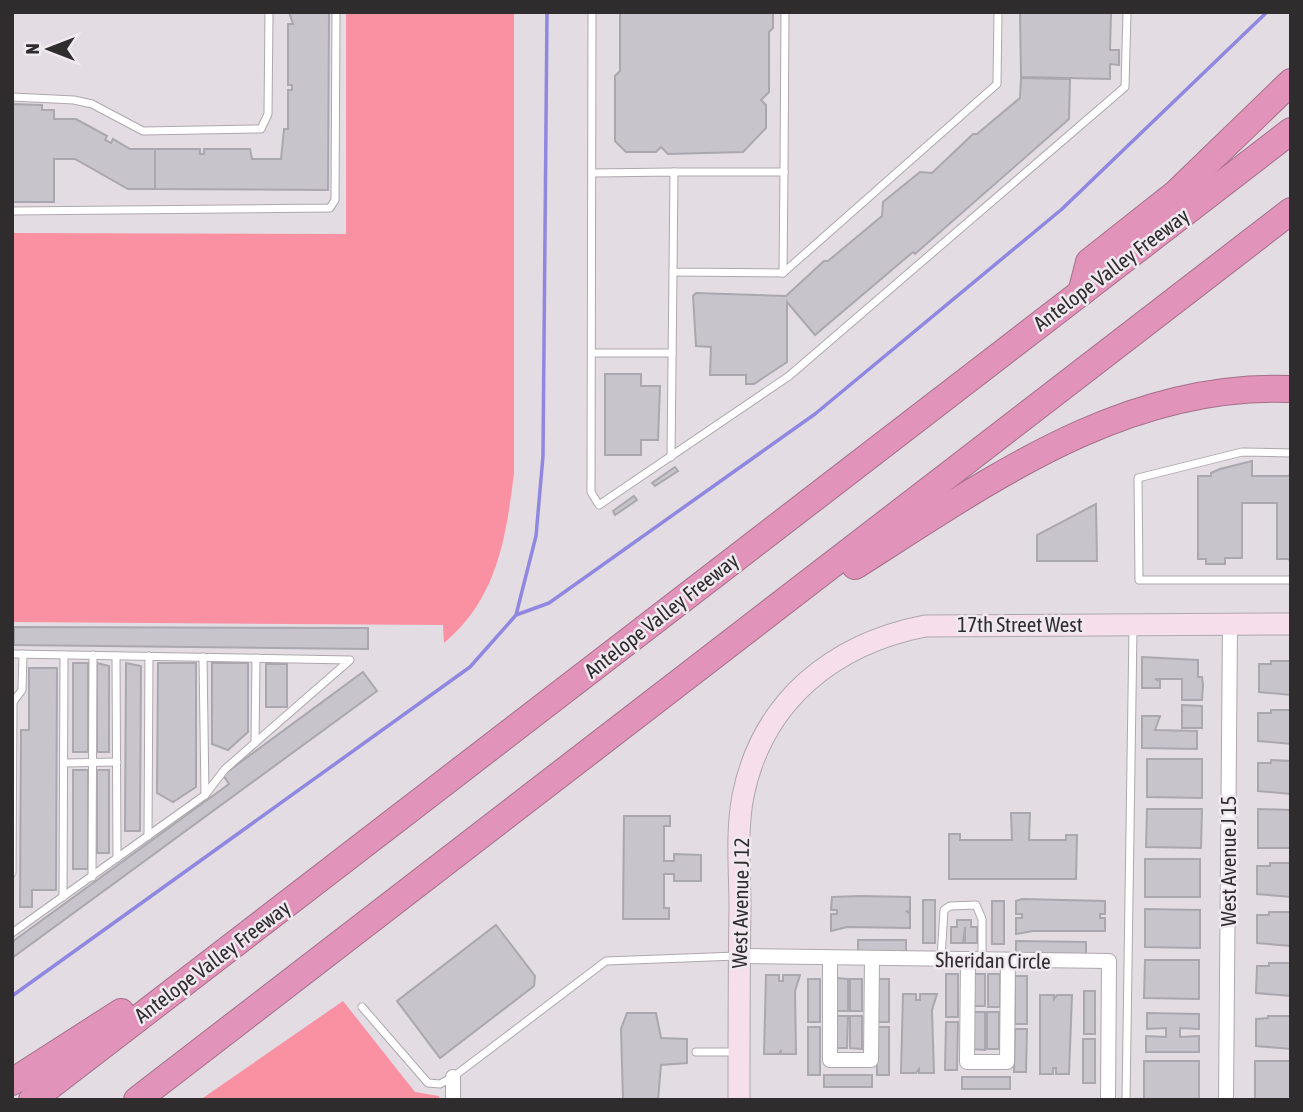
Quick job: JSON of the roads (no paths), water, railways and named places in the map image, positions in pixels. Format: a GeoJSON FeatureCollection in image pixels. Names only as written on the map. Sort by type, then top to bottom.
{"type":"FeatureCollection","features":[{"type":"Feature","properties":{"kind":"highway"},"geometry":{"type":"LineString","coordinates":[[1081,293],[1089,262],[1175,194],[1291,82]]}},
{"type":"Feature","properties":{"kind":"highway","name":"Antelope Valley Freeway"},"geometry":{"type":"LineString","coordinates":[[32,1100],[1291,131]]}},
{"type":"Feature","properties":{"kind":"highway"},"geometry":{"type":"LineString","coordinates":[[136,1100],[1291,211]]}},
{"type":"Feature","properties":{"kind":"highway"},"geometry":{"type":"LineString","coordinates":[[726,647],[1055,443],[1118,418],[1180,398],[1257,388],[1291,389]]}},
{"type":"Feature","properties":{"kind":"highway"},"geometry":{"type":"LineString","coordinates":[[12,1082],[141,999],[191,977]]}},
{"type":"Feature","properties":{"kind":"street","name":"West Avenue J 15"},"geometry":{"type":"LineString","coordinates":[[1226,1100],[1230,623]]}},
{"type":"Feature","properties":{"kind":"street","name":"17th Street West"},"geometry":{"type":"LineString","coordinates":[[778,713],[804,684],[833,660],[860,644],[892,632],[959,624],[1291,624]]}},
{"type":"Feature","properties":{"kind":"street","name":"West Avenue J 12"},"geometry":{"type":"LineString","coordinates":[[739,1100],[742,799],[750,768],[778,713]]}},
{"type":"Feature","properties":{"kind":"street","name":"Sheridan Circle"},"geometry":{"type":"LineString","coordinates":[[739,956],[1109,961],[1108,1100]]}},
{"type":"Feature","properties":{"kind":"street"},"geometry":{"type":"LineString","coordinates":[[830,958],[830,1060],[871,1060],[872,958]]}},
{"type":"Feature","properties":{"kind":"street"},"geometry":{"type":"LineString","coordinates":[[975,959],[967,1062],[1007,1062],[1008,960]]}},
{"type":"Feature","properties":{"kind":"street"},"geometry":{"type":"LineString","coordinates":[[453,1077],[453,1100]]}},
{"type":"Feature","properties":{"kind":"lane"},"geometry":{"type":"LineString","coordinates":[[12,97],[74,100],[92,104],[143,131],[261,129],[268,114],[269,12]]}},
{"type":"Feature","properties":{"kind":"lane"},"geometry":{"type":"LineString","coordinates":[[12,211],[330,208],[335,200],[337,12]]}},
{"type":"Feature","properties":{"kind":"lane"},"geometry":{"type":"LineString","coordinates":[[592,12],[591,492],[599,505],[789,376],[1125,87],[1127,12]]}},
{"type":"Feature","properties":{"kind":"lane"},"geometry":{"type":"LineString","coordinates":[[783,272],[785,12]]}},
{"type":"Feature","properties":{"kind":"lane"},"geometry":{"type":"LineString","coordinates":[[673,272],[783,272],[997,84],[998,12]]}},
{"type":"Feature","properties":{"kind":"lane"},"geometry":{"type":"LineString","coordinates":[[671,457],[674,172]]}},
{"type":"Feature","properties":{"kind":"lane"},"geometry":{"type":"LineString","coordinates":[[593,173],[784,172]]}},
{"type":"Feature","properties":{"kind":"lane"},"geometry":{"type":"LineString","coordinates":[[593,353],[672,353]]}},
{"type":"Feature","properties":{"kind":"lane"},"geometry":{"type":"LineString","coordinates":[[1291,453],[1242,452],[1138,478],[1139,580],[1291,580]]}},
{"type":"Feature","properties":{"kind":"lane"},"geometry":{"type":"LineString","coordinates":[[1126,1100],[1133,624]]}},
{"type":"Feature","properties":{"kind":"lane"},"geometry":{"type":"LineString","coordinates":[[12,654],[351,660],[225,769],[205,795],[12,933]]}},
{"type":"Feature","properties":{"kind":"lane"},"geometry":{"type":"LineString","coordinates":[[12,873],[13,702],[22,690],[23,654]]}},
{"type":"Feature","properties":{"kind":"lane"},"geometry":{"type":"LineString","coordinates":[[63,897],[64,655]]}},
{"type":"Feature","properties":{"kind":"lane"},"geometry":{"type":"LineString","coordinates":[[92,877],[93,656]]}},
{"type":"Feature","properties":{"kind":"lane"},"geometry":{"type":"LineString","coordinates":[[116,656],[117,859]]}},
{"type":"Feature","properties":{"kind":"lane"},"geometry":{"type":"LineString","coordinates":[[148,836],[149,656]]}},
{"type":"Feature","properties":{"kind":"lane"},"geometry":{"type":"LineString","coordinates":[[204,657],[205,795]]}},
{"type":"Feature","properties":{"kind":"lane"},"geometry":{"type":"LineString","coordinates":[[255,743],[256,658]]}},
{"type":"Feature","properties":{"kind":"lane"},"geometry":{"type":"LineString","coordinates":[[64,763],[117,762]]}},
{"type":"Feature","properties":{"kind":"lane"},"geometry":{"type":"LineString","coordinates":[[941,959],[944,910],[950,905],[976,905],[982,919],[975,959]]}},
{"type":"Feature","properties":{"kind":"lane"},"geometry":{"type":"LineString","coordinates":[[362,1007],[428,1083],[440,1084],[453,1077],[606,961],[681,956],[739,956]]}},
{"type":"Feature","properties":{"kind":"lane"},"geometry":{"type":"LineString","coordinates":[[696,1052],[739,1052]]}},
{"type":"Feature","properties":{"kind":"waterway"},"geometry":{"type":"LineString","coordinates":[[12,996],[470,667],[516,615],[536,536],[543,456],[547,12]]}},
{"type":"Feature","properties":{"kind":"waterway"},"geometry":{"type":"LineString","coordinates":[[516,615],[549,603],[815,414],[1062,209],[1267,12]]}}]}
